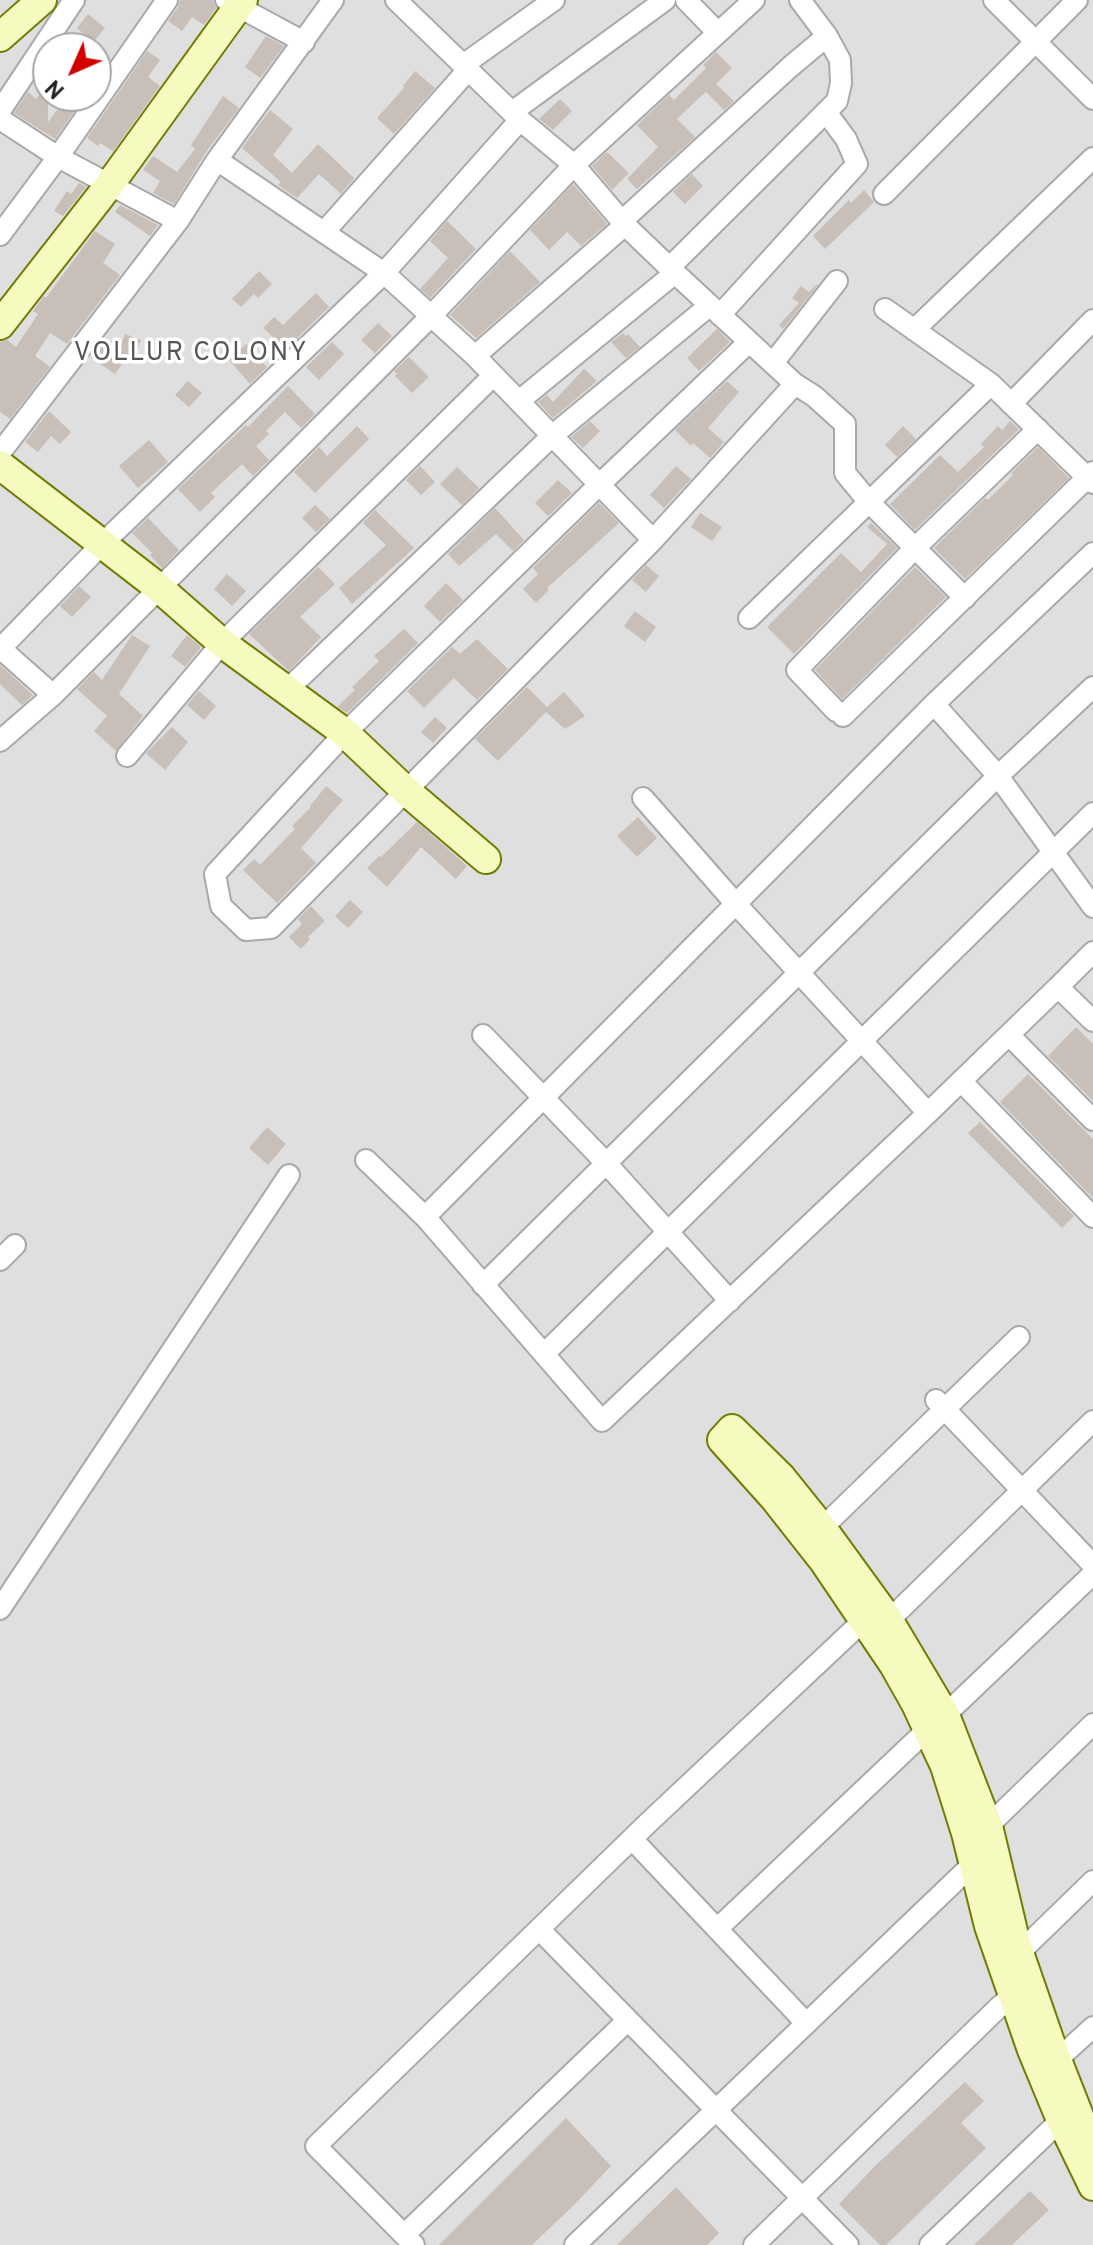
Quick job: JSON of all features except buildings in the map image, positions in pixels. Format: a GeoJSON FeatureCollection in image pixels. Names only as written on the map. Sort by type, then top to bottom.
{"type":"FeatureCollection","features":[{"type":"Feature","properties":{"kind":"street"},"geometry":{"type":"LineString","coordinates":[[0,37],[42,0]]}},
{"type":"Feature","properties":{"kind":"street"},"geometry":{"type":"LineString","coordinates":[[0,111],[74,0]]}},
{"type":"Feature","properties":{"kind":"street"},"geometry":{"type":"LineString","coordinates":[[0,235],[167,0]]}},
{"type":"Feature","properties":{"kind":"street"},"geometry":{"type":"LineString","coordinates":[[0,453],[178,221],[217,160],[333,0]]}},
{"type":"Feature","properties":{"kind":"street"},"geometry":{"type":"LineString","coordinates":[[396,0],[516,116],[574,165],[623,223],[672,270],[795,384],[814,396],[845,424],[845,473],[869,502],[965,598]]}},
{"type":"Feature","properties":{"kind":"street"},"geometry":{"type":"LineString","coordinates":[[325,231],[466,67],[554,0]]}},
{"type":"Feature","properties":{"kind":"street"},"geometry":{"type":"LineString","coordinates":[[53,695],[0,649],[101,545],[384,273],[516,116],[665,0]]}},
{"type":"Feature","properties":{"kind":"street"},"geometry":{"type":"LineString","coordinates":[[686,0],[718,33]]}},
{"type":"Feature","properties":{"kind":"street"},"geometry":{"type":"LineString","coordinates":[[0,741],[53,695],[431,316],[574,165],[754,0]]}},
{"type":"Feature","properties":{"kind":"street"},"geometry":{"type":"LineString","coordinates":[[519,401],[672,270],[837,101],[841,83],[840,60],[827,36],[800,0]]}},
{"type":"Feature","properties":{"kind":"street"},"geometry":{"type":"LineString","coordinates":[[994,0],[1093,99]]}},
{"type":"Feature","properties":{"kind":"street"},"geometry":{"type":"LineString","coordinates":[[884,194],[1077,0]]}},
{"type":"Feature","properties":{"kind":"street"},"geometry":{"type":"LineString","coordinates":[[0,325],[110,184],[236,2],[304,42]]}},
{"type":"Feature","properties":{"kind":"street"},"geometry":{"type":"LineString","coordinates":[[475,356],[827,36]]}},
{"type":"Feature","properties":{"kind":"street"},"geometry":{"type":"LineString","coordinates":[[287,690],[553,435],[715,310],[857,164],[846,139],[826,112]]}},
{"type":"Feature","properties":{"kind":"street"},"geometry":{"type":"LineString","coordinates":[[0,119],[58,157],[178,221]]}},
{"type":"Feature","properties":{"kind":"street"},"geometry":{"type":"LineString","coordinates":[[914,330],[1093,158]]}},
{"type":"Feature","properties":{"kind":"street"},"geometry":{"type":"LineString","coordinates":[[217,160],[384,273],[475,356],[653,540]]}},
{"type":"Feature","properties":{"kind":"street"},"geometry":{"type":"LineString","coordinates":[[773,363],[837,281]]}},
{"type":"Feature","properties":{"kind":"street"},"geometry":{"type":"LineString","coordinates":[[885,309],[991,384],[1091,478],[840,714],[797,670],[915,548],[1038,429]]}},
{"type":"Feature","properties":{"kind":"street"},"geometry":{"type":"LineString","coordinates":[[1011,404],[1093,320]]}},
{"type":"Feature","properties":{"kind":"street"},"geometry":{"type":"LineString","coordinates":[[749,342],[345,733],[215,874],[221,906],[246,930],[271,928],[653,540],[795,384]]}},
{"type":"Feature","properties":{"kind":"street"},"geometry":{"type":"LineString","coordinates":[[127,756],[222,643],[493,376]]}},
{"type":"Feature","properties":{"kind":"street"},"geometry":{"type":"LineString","coordinates":[[749,618],[991,384]]}},
{"type":"Feature","properties":{"kind":"street"},"geometry":{"type":"LineString","coordinates":[[0,465],[158,587],[222,643],[345,733],[405,790],[486,859]]}},
{"type":"Feature","properties":{"kind":"street"},"geometry":{"type":"LineString","coordinates":[[425,1217],[934,704],[1093,553]]}},
{"type":"Feature","properties":{"kind":"street"},"geometry":{"type":"LineString","coordinates":[[483,1285],[998,776],[1093,687]]}},
{"type":"Feature","properties":{"kind":"street"},"geometry":{"type":"LineString","coordinates":[[934,704],[998,776],[1093,907]]}},
{"type":"Feature","properties":{"kind":"street"},"geometry":{"type":"LineString","coordinates":[[643,798],[928,1113]]}},
{"type":"Feature","properties":{"kind":"street"},"geometry":{"type":"LineString","coordinates":[[544,1354],[1093,813]]}},
{"type":"Feature","properties":{"kind":"street"},"geometry":{"type":"LineString","coordinates":[[366,1160],[425,1217],[602,1421],[962,1082],[1093,952]]}},
{"type":"Feature","properties":{"kind":"street"},"geometry":{"type":"LineString","coordinates":[[1058,987],[1093,1021]]}},
{"type":"Feature","properties":{"kind":"street"},"geometry":{"type":"LineString","coordinates":[[483,1035],[606,1163],[730,1301]]}},
{"type":"Feature","properties":{"kind":"street"},"geometry":{"type":"LineString","coordinates":[[1009,1035],[1093,1120]]}},
{"type":"Feature","properties":{"kind":"street"},"geometry":{"type":"LineString","coordinates":[[962,1082],[1093,1217]]}},
{"type":"Feature","properties":{"kind":"street"},"geometry":{"type":"LineString","coordinates":[[0,1609],[289,1175]]}},
{"type":"Feature","properties":{"kind":"street"},"geometry":{"type":"LineString","coordinates":[[0,1260],[15,1245]]}},
{"type":"Feature","properties":{"kind":"street"},"geometry":{"type":"LineString","coordinates":[[822,1528],[940,1405],[1019,1337]]}},
{"type":"Feature","properties":{"kind":"street"},"geometry":{"type":"LineString","coordinates":[[940,1405],[1093,1565]]}},
{"type":"Feature","properties":{"kind":"street"},"geometry":{"type":"LineString","coordinates":[[628,2020],[409,2240],[316,2146],[632,1839],[875,1625],[1022,1491],[1093,1421]]}},
{"type":"Feature","properties":{"kind":"street"},"geometry":{"type":"LineString","coordinates":[[875,1625],[775,1499],[722,1440],[732,1429],[781,1477],[822,1528],[875,1625],[936,1722],[1019,1953],[1032,2050],[1093,2186]]}},
{"type":"Feature","properties":{"kind":"street"},"geometry":{"type":"LineString","coordinates":[[717,1929],[1093,1574]]}},
{"type":"Feature","properties":{"kind":"street"},"geometry":{"type":"LineString","coordinates":[[1093,1724],[977,1830],[974,1863],[989,1926],[1057,2060],[1093,2144]]}},
{"type":"Feature","properties":{"kind":"street"},"geometry":{"type":"LineString","coordinates":[[632,1839],[806,2023]]}},
{"type":"Feature","properties":{"kind":"street"},"geometry":{"type":"LineString","coordinates":[[575,2245],[974,1863]]}},
{"type":"Feature","properties":{"kind":"street"},"geometry":{"type":"LineString","coordinates":[[1019,1953],[1093,1881]]}},
{"type":"Feature","properties":{"kind":"street"},"geometry":{"type":"LineString","coordinates":[[539,1929],[848,2245]]}},
{"type":"Feature","properties":{"kind":"street"},"geometry":{"type":"LineString","coordinates":[[754,2245],[999,2007],[1023,1994]]}},
{"type":"Feature","properties":{"kind":"street"},"geometry":{"type":"LineString","coordinates":[[1057,2060],[1093,2027]]}},
{"type":"Feature","properties":{"kind":"street"},"geometry":{"type":"LineString","coordinates":[[930,2245],[1061,2120]]}},
{"type":"Feature","properties":{"kind":"shaded area"},"geometry":{"type":"Polygon","coordinates":[[[0,0],[1093,0],[1093,2245],[0,2245],[0,0]]]}},
{"type":"Feature","properties":{"kind":"district","name":"VOLLUR COLONY"},"geometry":{"type":"Point","coordinates":[191,355]}}]}
